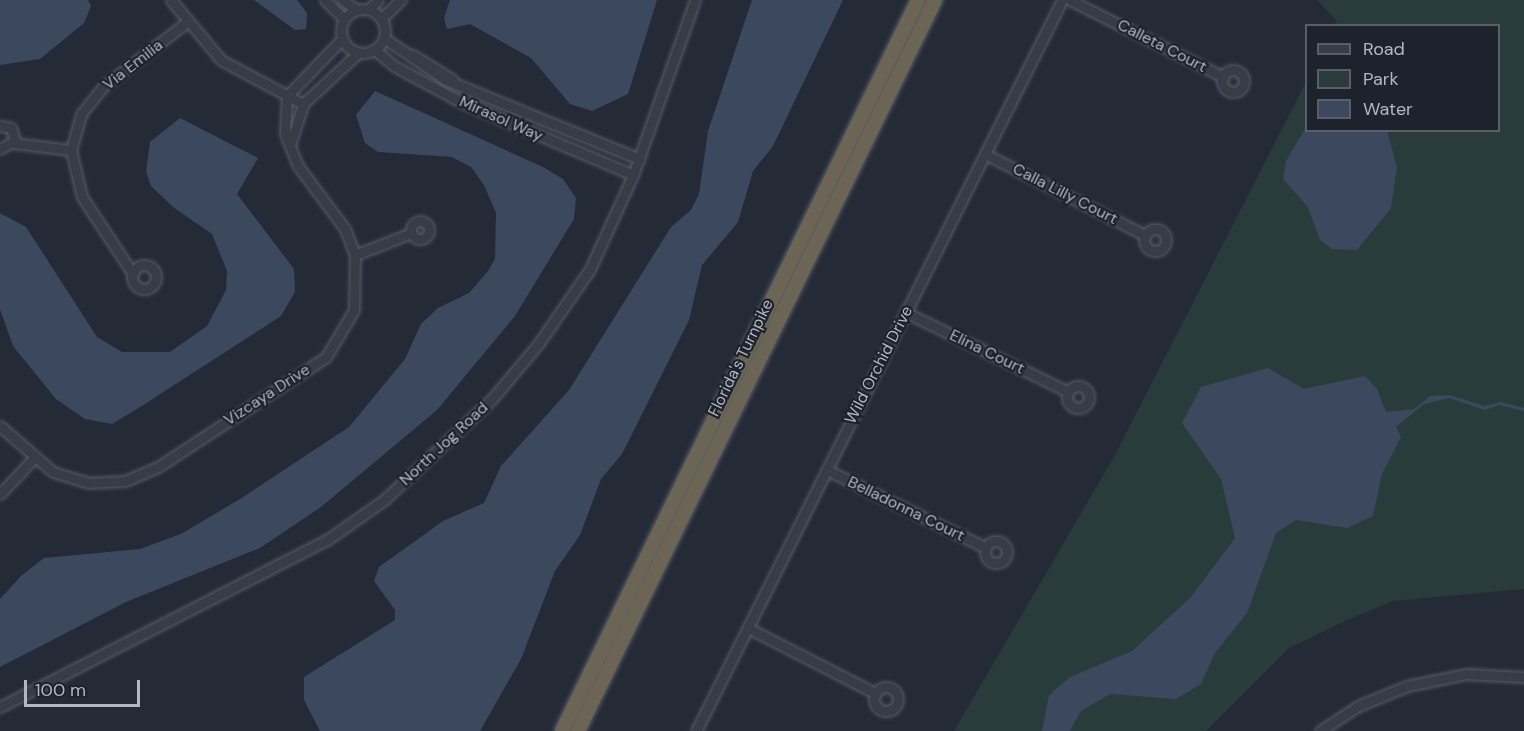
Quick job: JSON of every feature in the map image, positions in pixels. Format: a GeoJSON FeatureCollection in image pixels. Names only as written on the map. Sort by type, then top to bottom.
{"type":"FeatureCollection","features":[{"type":"Feature","properties":{"kind":"highway","name":"Florida's Turnpike"},"geometry":{"type":"LineString","coordinates":[[562,731],[576,693],[918,0]]}},
{"type":"Feature","properties":{"kind":"highway","name":"Florida's Turnpike"},"geometry":{"type":"LineString","coordinates":[[578,731],[935,0]]}},
{"type":"Feature","properties":{"kind":"highway"},"geometry":{"type":"LineString","coordinates":[[552,731],[576,693]]}},
{"type":"Feature","properties":{"kind":"street"},"geometry":{"type":"LineString","coordinates":[[171,0],[221,60],[303,104]]}},
{"type":"Feature","properties":{"kind":"street"},"geometry":{"type":"LineString","coordinates":[[287,96],[342,39],[344,19],[326,0]]}},
{"type":"Feature","properties":{"kind":"street"},"geometry":{"type":"LineString","coordinates":[[343,0],[357,10]]}},
{"type":"Feature","properties":{"kind":"street"},"geometry":{"type":"LineString","coordinates":[[368,10],[378,0]]}},
{"type":"Feature","properties":{"kind":"street"},"geometry":{"type":"LineString","coordinates":[[381,19],[401,0]]}},
{"type":"Feature","properties":{"kind":"street","name":"North Jog Road"},"geometry":{"type":"LineString","coordinates":[[0,707],[114,645],[242,587],[327,540],[384,500],[447,445],[539,343],[590,269],[640,159],[695,0]]}},
{"type":"Feature","properties":{"kind":"street","name":"Wild Orchid Drive"},"geometry":{"type":"LineString","coordinates":[[696,731],[1062,0]]}},
{"type":"Feature","properties":{"kind":"street","name":"Calleta Court"},"geometry":{"type":"LineString","coordinates":[[1070,0],[1223,76]]}},
{"type":"Feature","properties":{"kind":"street"},"geometry":{"type":"LineString","coordinates":[[291,142],[303,104],[358,53],[375,50],[384,38],[381,19],[368,10],[357,10],[344,19]]}},
{"type":"Feature","properties":{"kind":"street","name":"Via Emilia"},"geometry":{"type":"LineString","coordinates":[[133,274],[82,197],[71,150],[81,114],[104,86],[187,22]]}},
{"type":"Feature","properties":{"kind":"street","name":"Mirasol Way"},"geometry":{"type":"LineString","coordinates":[[384,38],[397,49],[453,80],[640,159]]}},
{"type":"Feature","properties":{"kind":"street"},"geometry":{"type":"LineString","coordinates":[[342,39],[358,53]]}},
{"type":"Feature","properties":{"kind":"street","name":"Mirasol Way"},"geometry":{"type":"LineString","coordinates":[[375,50],[393,66],[459,101],[633,175]]}},
{"type":"Feature","properties":{"kind":"street","name":"Vizcaya Drive"},"geometry":{"type":"LineString","coordinates":[[0,426],[33,459],[88,483],[125,481],[158,467],[326,357],[354,310],[355,255],[345,229],[298,166],[291,142],[285,133],[287,96]]}},
{"type":"Feature","properties":{"kind":"street"},"geometry":{"type":"LineString","coordinates":[[0,126],[13,132],[13,144]]}},
{"type":"Feature","properties":{"kind":"street"},"geometry":{"type":"LineString","coordinates":[[0,149],[13,144],[71,150]]}},
{"type":"Feature","properties":{"kind":"street","name":"Calla Lilly Court"},"geometry":{"type":"LineString","coordinates":[[985,154],[1145,235]]}},
{"type":"Feature","properties":{"kind":"street"},"geometry":{"type":"LineString","coordinates":[[355,255],[411,233]]}},
{"type":"Feature","properties":{"kind":"street","name":"Elina Court"},"geometry":{"type":"LineString","coordinates":[[906,312],[1068,392]]}},
{"type":"Feature","properties":{"kind":"street"},"geometry":{"type":"LineString","coordinates":[[0,494],[33,459]]}},
{"type":"Feature","properties":{"kind":"street","name":"Belladonna Court"},"geometry":{"type":"LineString","coordinates":[[827,470],[986,548]]}},
{"type":"Feature","properties":{"kind":"street"},"geometry":{"type":"LineString","coordinates":[[748,628],[875,693]]}},
{"type":"Feature","properties":{"kind":"street"},"geometry":{"type":"LineString","coordinates":[[1320,731],[1358,705],[1407,686],[1466,674],[1524,677]]}},
{"type":"Feature","properties":{"kind":"green space"},"geometry":{"type":"Polygon","coordinates":[[[1317,0],[1524,0],[1524,589],[1393,601],[1349,619],[1289,648],[1206,731],[954,731],[1115,455],[1305,84],[1305,132],[1500,132],[1500,24],[1336,24],[1337,21],[1317,0]]]}},
{"type":"Feature","properties":{"kind":"water"},"geometry":{"type":"Polygon","coordinates":[[[0,0],[88,0],[91,6],[84,23],[40,59],[0,65],[0,0]]]}},
{"type":"Feature","properties":{"kind":"water"},"geometry":{"type":"Polygon","coordinates":[[[254,0],[297,0],[307,13],[306,29],[295,30],[254,0]]]}},
{"type":"Feature","properties":{"kind":"water"},"geometry":{"type":"Polygon","coordinates":[[[450,0],[657,0],[628,94],[592,111],[570,104],[531,58],[470,24],[447,29],[444,18],[450,0]]]}},
{"type":"Feature","properties":{"kind":"water"},"geometry":{"type":"Polygon","coordinates":[[[752,0],[843,0],[773,146],[753,171],[738,222],[702,265],[689,320],[622,454],[601,479],[580,535],[555,571],[521,659],[480,731],[320,731],[304,700],[304,677],[395,620],[395,610],[374,581],[379,567],[443,521],[484,503],[501,466],[569,390],[671,227],[691,210],[699,194],[708,131],[752,0]]]}},
{"type":"Feature","properties":{"kind":"water"},"geometry":{"type":"Polygon","coordinates":[[[375,91],[543,167],[563,179],[576,198],[574,219],[515,316],[437,410],[321,507],[260,548],[126,602],[0,667],[0,599],[21,576],[44,558],[140,549],[181,534],[240,499],[349,427],[405,359],[421,324],[438,308],[469,293],[488,271],[495,259],[496,213],[484,185],[471,167],[452,157],[378,152],[365,143],[356,115],[375,91]]]}},
{"type":"Feature","properties":{"kind":"water"},"geometry":{"type":"Polygon","coordinates":[[[180,118],[258,158],[237,194],[294,269],[295,292],[281,316],[137,409],[112,424],[85,419],[56,399],[13,346],[0,309],[0,213],[26,227],[97,337],[122,352],[170,352],[207,326],[226,290],[227,271],[212,234],[173,207],[151,186],[146,172],[150,142],[180,118]]]}},
{"type":"Feature","properties":{"kind":"water"},"geometry":{"type":"Polygon","coordinates":[[[1305,129],[1305,132],[1387,132],[1397,167],[1391,208],[1357,250],[1332,249],[1320,240],[1308,207],[1283,179],[1286,161],[1305,129]]]}},
{"type":"Feature","properties":{"kind":"water"},"geometry":{"type":"Polygon","coordinates":[[[1268,368],[1304,389],[1365,376],[1377,389],[1386,412],[1414,409],[1430,396],[1449,395],[1485,406],[1501,402],[1524,408],[1524,411],[1499,405],[1485,410],[1449,398],[1424,404],[1396,427],[1401,437],[1382,474],[1373,516],[1347,528],[1296,520],[1276,533],[1247,613],[1215,653],[1201,684],[1176,699],[1110,694],[1081,711],[1070,731],[1042,731],[1049,695],[1070,677],[1132,651],[1190,598],[1235,538],[1221,479],[1182,423],[1201,387],[1268,368]]]}}]}
